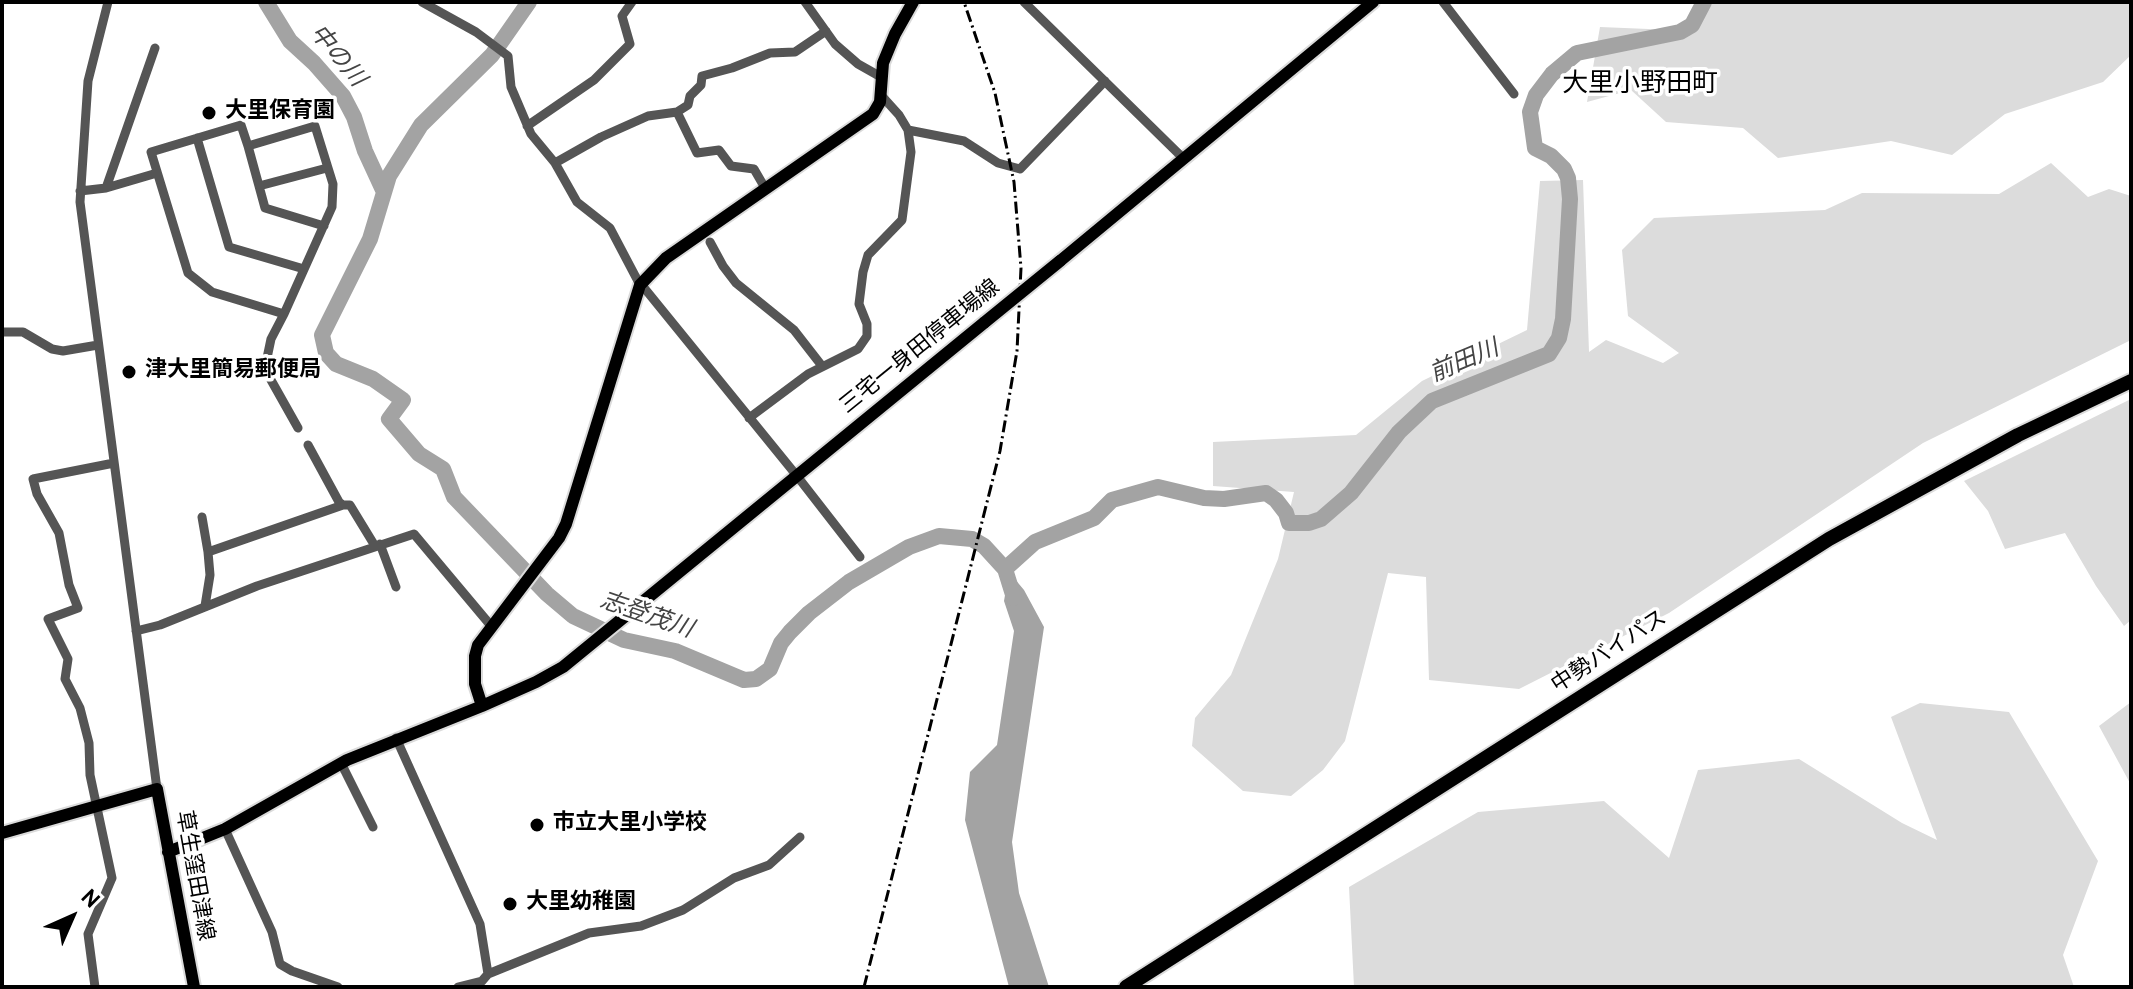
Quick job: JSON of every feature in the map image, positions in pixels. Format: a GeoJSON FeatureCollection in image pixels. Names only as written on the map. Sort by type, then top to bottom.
{"type":"FeatureCollection","features":[{"type":"Feature","properties":{"kind":"highway","name":"中勢バイパス"},"geometry":{"type":"LineString","coordinates":[[1126,987],[1829,539],[2018,435],[2131,381]]}},
{"type":"Feature","properties":{"kind":"main road"},"geometry":{"type":"LineString","coordinates":[[482,706],[475,684],[478,645],[559,538],[572,507],[640,284],[666,258],[867,119],[877,109],[883,63],[913,2]]}},
{"type":"Feature","properties":{"kind":"main road","name":"三宅一身田停車場線"},"geometry":{"type":"LineString","coordinates":[[168,852],[225,829],[341,763],[536,682],[586,650],[1373,2]]}},
{"type":"Feature","properties":{"kind":"main road","name":"草生窪田津線"},"geometry":{"type":"LineString","coordinates":[[2,833],[157,789],[194,987]]}},
{"type":"Feature","properties":{"kind":"street"},"geometry":{"type":"LineString","coordinates":[[108,2],[88,81],[80,191],[157,789]]}},
{"type":"Feature","properties":{"kind":"street"},"geometry":{"type":"LineString","coordinates":[[527,126],[594,80],[630,44],[622,16],[632,2]]}},
{"type":"Feature","properties":{"kind":"street"},"geometry":{"type":"LineString","coordinates":[[805,2],[835,44],[858,64],[881,77]]}},
{"type":"Feature","properties":{"kind":"street"},"geometry":{"type":"LineString","coordinates":[[1024,2],[1184,159]]}},
{"type":"Feature","properties":{"kind":"street"},"geometry":{"type":"LineString","coordinates":[[1443,2],[1514,94]]}},
{"type":"Feature","properties":{"kind":"street"},"geometry":{"type":"LineString","coordinates":[[428,4],[488,41],[511,60],[511,87],[527,126],[555,163],[577,202],[610,228],[640,284],[860,557]]}},
{"type":"Feature","properties":{"kind":"street"},"geometry":{"type":"LineString","coordinates":[[555,163],[601,137],[648,116],[677,112],[688,105],[690,96],[701,85],[702,76],[770,53],[795,52],[826,31]]}},
{"type":"Feature","properties":{"kind":"street"},"geometry":{"type":"LineString","coordinates":[[106,188],[155,48]]}},
{"type":"Feature","properties":{"kind":"street"},"geometry":{"type":"LineString","coordinates":[[908,130],[964,141],[998,163],[1020,169],[1105,81]]}},
{"type":"Feature","properties":{"kind":"street"},"geometry":{"type":"LineString","coordinates":[[749,418],[822,366],[858,349],[867,336],[867,324],[859,304],[863,272],[868,255],[902,220],[911,152],[908,130],[880,94]]}},
{"type":"Feature","properties":{"kind":"street"},"geometry":{"type":"LineString","coordinates":[[677,112],[697,153],[719,150],[731,166],[754,169],[765,188]]}},
{"type":"Feature","properties":{"kind":"street"},"geometry":{"type":"LineString","coordinates":[[284,314],[212,292],[193,278],[183,260],[151,152],[241,125],[265,208],[324,226]]}},
{"type":"Feature","properties":{"kind":"street"},"geometry":{"type":"LineString","coordinates":[[248,146],[315,126],[335,192],[324,226],[271,339],[267,358],[275,390],[298,428]]}},
{"type":"Feature","properties":{"kind":"street"},"geometry":{"type":"LineString","coordinates":[[197,138],[229,247],[304,269]]}},
{"type":"Feature","properties":{"kind":"street"},"geometry":{"type":"LineString","coordinates":[[259,186],[327,168]]}},
{"type":"Feature","properties":{"kind":"street"},"geometry":{"type":"LineString","coordinates":[[80,191],[106,188],[157,173]]}},
{"type":"Feature","properties":{"kind":"street"},"geometry":{"type":"LineString","coordinates":[[710,242],[736,283],[794,330],[822,366]]}},
{"type":"Feature","properties":{"kind":"street"},"geometry":{"type":"LineString","coordinates":[[2,332],[23,332],[30,339],[63,351],[98,345]]}},
{"type":"Feature","properties":{"kind":"street"},"geometry":{"type":"LineString","coordinates":[[308,445],[343,505]]}},
{"type":"Feature","properties":{"kind":"street"},"geometry":{"type":"LineString","coordinates":[[95,987],[88,934],[112,878],[90,775],[89,743],[80,708],[65,679],[68,659],[48,619],[78,608],[69,585],[59,533],[37,494],[33,479],[114,463]]}},
{"type":"Feature","properties":{"kind":"street"},"geometry":{"type":"LineString","coordinates":[[208,552],[350,505],[378,545],[396,587]]}},
{"type":"Feature","properties":{"kind":"street"},"geometry":{"type":"LineString","coordinates":[[202,517],[210,575],[205,606]]}},
{"type":"Feature","properties":{"kind":"street"},"geometry":{"type":"LineString","coordinates":[[136,631],[414,534],[492,627]]}},
{"type":"Feature","properties":{"kind":"street"},"geometry":{"type":"LineString","coordinates":[[396,738],[480,924],[485,981]]}},
{"type":"Feature","properties":{"kind":"street"},"geometry":{"type":"LineString","coordinates":[[341,763],[373,827]]}},
{"type":"Feature","properties":{"kind":"street"},"geometry":{"type":"LineString","coordinates":[[225,829],[272,932],[280,964],[338,987]]}},
{"type":"Feature","properties":{"kind":"street"},"geometry":{"type":"LineString","coordinates":[[458,987],[485,981],[596,931],[622,930],[672,915],[734,878],[769,865],[800,837]]}},
{"type":"Feature","properties":{"kind":"shaded area"},"geometry":{"type":"Polygon","coordinates":[[[1701,2],[2131,2],[2131,55],[2103,82],[2005,114],[1952,155],[1891,141],[1778,158],[1743,128],[1666,122],[1631,90],[1587,102],[1600,27],[1697,31],[1701,2]]]}},
{"type":"Feature","properties":{"kind":"shaded area"},"geometry":{"type":"Polygon","coordinates":[[[2051,163],[2088,197],[2109,189],[2131,196],[2131,340],[1923,443],[1669,613],[1519,689],[1429,680],[1426,577],[1388,573],[1345,741],[1323,770],[1291,796],[1243,791],[1192,746],[1195,718],[1231,675],[1278,559],[1294,492],[1213,486],[1213,442],[1356,435],[1422,381],[1527,330],[1540,181],[1583,180],[1589,352],[1606,340],[1663,363],[1679,353],[1628,316],[1622,250],[1654,218],[1825,210],[1862,193],[1999,194],[2051,163]]]}},
{"type":"Feature","properties":{"kind":"shaded area"},"geometry":{"type":"Polygon","coordinates":[[[2131,399],[2131,620],[2124,626],[2065,533],[2005,549],[1988,511],[1964,481],[2131,399]]]}},
{"type":"Feature","properties":{"kind":"shaded area"},"geometry":{"type":"Polygon","coordinates":[[[1009,572],[1024,590],[1044,627],[1012,842],[1019,893],[1049,987],[1009,987],[965,820],[970,772],[997,745],[1014,631],[1004,601],[1009,572]]]}},
{"type":"Feature","properties":{"kind":"shaded area"},"geometry":{"type":"Polygon","coordinates":[[[2131,702],[2131,785],[2099,726],[2131,702]]]}},
{"type":"Feature","properties":{"kind":"shaded area"},"geometry":{"type":"Polygon","coordinates":[[[1920,703],[2009,712],[2098,861],[2063,955],[2074,987],[1354,987],[1349,887],[1478,812],[1604,801],[1669,858],[1698,770],[1799,759],[1902,823],[1937,840],[1891,717],[1920,703]]]}},
{"type":"Feature","properties":{"kind":"waterway","name":"中の川"},"geometry":{"type":"LineString","coordinates":[[266,2],[290,41],[343,96],[383,190]]}},
{"type":"Feature","properties":{"kind":"waterway","name":"志登茂川"},"geometry":{"type":"LineString","coordinates":[[529,2],[492,55],[421,125],[389,176],[370,239],[322,335],[326,353],[336,364],[373,379],[403,400],[389,419],[419,454],[443,469],[454,497],[547,594],[573,616],[624,640],[675,651],[744,680],[756,679],[770,669],[781,643],[809,613],[849,582],[909,547],[939,536],[972,539],[984,546],[1005,569],[1014,598]]}},
{"type":"Feature","properties":{"kind":"waterway","name":"前田川"},"geometry":{"type":"LineString","coordinates":[[1005,569],[1035,542],[1094,518],[1112,500],[1158,487],[1204,498],[1224,499],[1266,493],[1286,513],[1289,523],[1309,523],[1321,519],[1351,493],[1399,432],[1432,401],[1549,354],[1559,338],[1563,319],[1570,199],[1564,169],[1551,156],[1535,148],[1530,112],[1536,95],[1552,74],[1577,53],[1680,32],[1692,25],[1704,2]]}},
{"type":"Feature","properties":{"kind":"railway"},"geometry":{"type":"LineString","coordinates":[[864,987],[1000,451],[1017,351],[1021,268],[1014,182],[995,93],[964,2]]}},
{"type":"Feature","properties":{"kind":"place","name":"大里保育園"},"geometry":{"type":"Point","coordinates":[209,113]}},
{"type":"Feature","properties":{"kind":"place","name":"津大里簡易郵便局"},"geometry":{"type":"Point","coordinates":[129,372]}},
{"type":"Feature","properties":{"kind":"place","name":"市立大里小学校"},"geometry":{"type":"Point","coordinates":[537,825]}},
{"type":"Feature","properties":{"kind":"place","name":"大里幼稚園"},"geometry":{"type":"Point","coordinates":[510,904]}},
{"type":"Feature","properties":{"kind":"district","name":"大里小野田町"},"geometry":{"type":"Point","coordinates":[1640,86]}}]}
